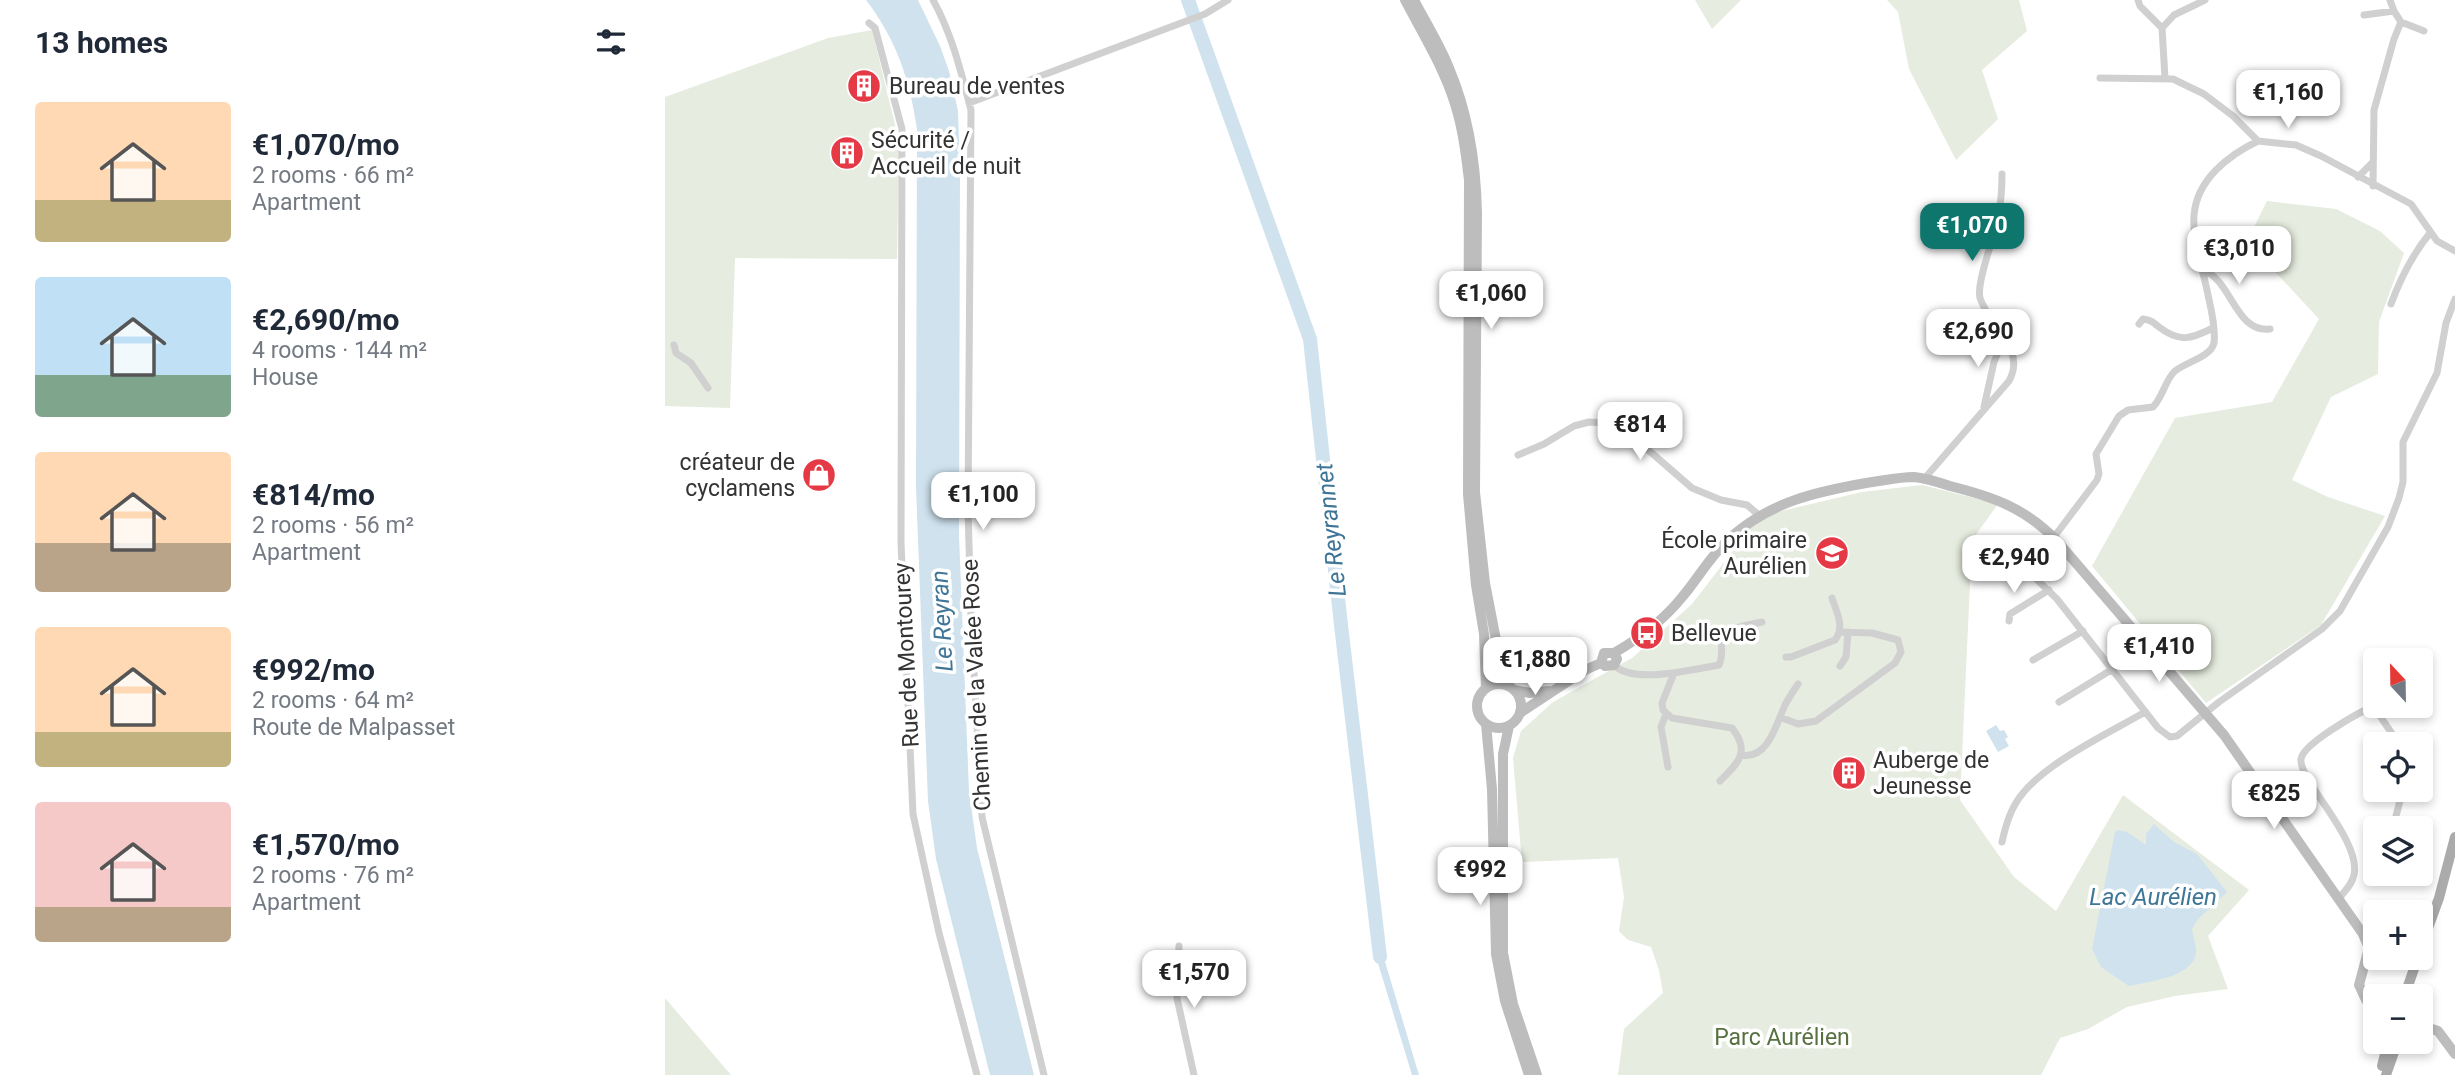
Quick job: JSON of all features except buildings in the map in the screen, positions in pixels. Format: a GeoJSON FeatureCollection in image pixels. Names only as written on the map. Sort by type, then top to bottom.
{"type":"FeatureCollection","features":[{"type":"Feature","properties":{"kind":"main road"},"geometry":{"type":"LineString","coordinates":[[1405,0],[1441,69],[1455,104],[1465,144],[1469,180],[1468,494],[1476,585],[1484,634],[1486,688],[1477,708],[1478,715],[1486,724],[1500,729],[1516,721],[1521,705],[1503,676],[1485,583],[1475,492],[1476,180],[1462,102],[1448,66],[1414,0]]}},
{"type":"Feature","properties":{"kind":"main road"},"geometry":{"type":"LineString","coordinates":[[1520,713],[1585,670],[1601,663],[1604,653],[1614,653],[1647,633],[1683,597],[1706,565],[1731,538],[1760,516],[1787,502],[1811,493],[1905,477],[1924,478],[2005,502],[2027,514],[2054,537],[2241,758],[2340,897],[2367,941],[2368,958],[2360,975],[2359,985],[2363,995]]}},
{"type":"Feature","properties":{"kind":"main road"},"geometry":{"type":"LineString","coordinates":[[1601,663],[1609,667],[1614,665],[1617,659],[1614,653]]}},
{"type":"Feature","properties":{"kind":"main road"},"geometry":{"type":"LineString","coordinates":[[1486,688],[1501,684],[1530,693],[1556,689]]}},
{"type":"Feature","properties":{"kind":"main road"},"geometry":{"type":"LineString","coordinates":[[1486,724],[1492,789],[1496,954],[1505,1001],[1529,1075]]}},
{"type":"Feature","properties":{"kind":"main road"},"geometry":{"type":"LineString","coordinates":[[1509,726],[1503,754],[1503,953],[1513,1004],[1537,1075]]}},
{"type":"Feature","properties":{"kind":"main road"},"geometry":{"type":"LineString","coordinates":[[2433,914],[2455,837]]}},
{"type":"Feature","properties":{"kind":"main road"},"geometry":{"type":"LineString","coordinates":[[2433,1029],[2438,1031],[2455,1054]]}},
{"type":"Feature","properties":{"kind":"main road"},"geometry":{"type":"LineString","coordinates":[[2380,1075],[2385,1054]]}},
{"type":"Feature","properties":{"kind":"main road"},"geometry":{"type":"LineString","coordinates":[[2386,1075],[2393,1054]]}},
{"type":"Feature","properties":{"kind":"street","name":"Chemin de la Valée Rose"},"geometry":{"type":"LineString","coordinates":[[933,0],[945,22],[971,110],[968,509],[982,817],[1044,1075]]}},
{"type":"Feature","properties":{"kind":"street"},"geometry":{"type":"LineString","coordinates":[[969,103],[1194,17],[1229,0]]}},
{"type":"Feature","properties":{"kind":"street"},"geometry":{"type":"LineString","coordinates":[[2138,0],[2140,6],[2162,28],[2165,78]]}},
{"type":"Feature","properties":{"kind":"street"},"geometry":{"type":"LineString","coordinates":[[2162,28],[2174,15],[2205,0]]}},
{"type":"Feature","properties":{"kind":"street"},"geometry":{"type":"LineString","coordinates":[[2390,0],[2401,22],[2424,31]]}},
{"type":"Feature","properties":{"kind":"street"},"geometry":{"type":"LineString","coordinates":[[2364,15],[2394,12]]}},
{"type":"Feature","properties":{"kind":"street"},"geometry":{"type":"LineString","coordinates":[[2373,186],[2374,110],[2401,22]]}},
{"type":"Feature","properties":{"kind":"street","name":"Rue de Montourey"},"geometry":{"type":"LineString","coordinates":[[869,23],[875,28],[902,129],[901,543],[913,814],[939,933],[977,1075]]}},
{"type":"Feature","properties":{"kind":"street"},"geometry":{"type":"LineString","coordinates":[[2100,78],[2173,79],[2204,94],[2233,116],[2259,141]]}},
{"type":"Feature","properties":{"kind":"street"},"geometry":{"type":"LineString","coordinates":[[2054,537],[2097,480],[2099,474],[2096,454],[2119,416],[2127,410],[2153,407],[2174,372],[2211,349],[2214,342],[2213,328],[2195,227],[2195,212],[2204,187],[2219,165],[2230,156],[2259,141],[2296,145],[2411,204],[2437,241],[2455,251]]}},
{"type":"Feature","properties":{"kind":"street"},"geometry":{"type":"LineString","coordinates":[[2358,177],[2372,163]]}},
{"type":"Feature","properties":{"kind":"street"},"geometry":{"type":"LineString","coordinates":[[1924,478],[2014,372],[2012,353],[1979,296],[1998,220],[2002,174]]}},
{"type":"Feature","properties":{"kind":"street"},"geometry":{"type":"LineString","coordinates":[[2391,304],[2403,271],[2430,233]]}},
{"type":"Feature","properties":{"kind":"street"},"geometry":{"type":"LineString","coordinates":[[2203,270],[2215,277],[2247,322],[2254,328],[2270,329]]}},
{"type":"Feature","properties":{"kind":"street"},"geometry":{"type":"LineString","coordinates":[[2016,565],[2027,569],[2049,590],[2165,735],[2177,736],[2322,629],[2340,611],[2388,527],[2399,498],[2403,482],[2403,442],[2437,373],[2446,323],[2455,299]]}},
{"type":"Feature","properties":{"kind":"street"},"geometry":{"type":"LineString","coordinates":[[2139,324],[2143,319],[2149,319],[2168,334],[2182,338],[2194,337],[2213,328]]}},
{"type":"Feature","properties":{"kind":"street"},"geometry":{"type":"LineString","coordinates":[[1983,410],[1994,362],[2004,338]]}},
{"type":"Feature","properties":{"kind":"street"},"geometry":{"type":"LineString","coordinates":[[674,345],[675,353],[691,363],[708,388]]}},
{"type":"Feature","properties":{"kind":"street"},"geometry":{"type":"LineString","coordinates":[[1518,455],[1544,444],[1574,426],[1589,422],[1606,423],[1646,449],[1692,488],[1721,500],[1747,505],[1760,516]]}},
{"type":"Feature","properties":{"kind":"street"},"geometry":{"type":"LineString","coordinates":[[2009,621],[2010,614],[2049,590]]}},
{"type":"Feature","properties":{"kind":"street"},"geometry":{"type":"LineString","coordinates":[[1832,598],[1844,632],[1846,657],[1840,666]]}},
{"type":"Feature","properties":{"kind":"street"},"geometry":{"type":"LineString","coordinates":[[1614,665],[1630,674],[1674,673],[1719,665],[1724,634],[1734,628],[1762,622]]}},
{"type":"Feature","properties":{"kind":"street"},"geometry":{"type":"LineString","coordinates":[[2033,660],[2083,631]]}},
{"type":"Feature","properties":{"kind":"street"},"geometry":{"type":"LineString","coordinates":[[1780,717],[1798,724],[1817,721],[1895,663],[1901,652],[1898,640],[1872,633],[1844,632],[1835,640],[1786,657]]}},
{"type":"Feature","properties":{"kind":"street"},"geometry":{"type":"LineString","coordinates":[[2059,702],[2111,670]]}},
{"type":"Feature","properties":{"kind":"street"},"geometry":{"type":"LineString","coordinates":[[1674,673],[1662,703],[1666,714],[1672,718],[1732,728],[1741,746],[1742,755],[1738,763],[1720,781]]}},
{"type":"Feature","properties":{"kind":"street"},"geometry":{"type":"LineString","coordinates":[[1742,755],[1747,756],[1761,750],[1774,733],[1798,684]]}},
{"type":"Feature","properties":{"kind":"street"},"geometry":{"type":"LineString","coordinates":[[2340,897],[2354,877],[2354,855],[2315,792],[2301,766],[2301,757],[2307,748],[2369,708],[2378,713],[2391,732]]}},
{"type":"Feature","properties":{"kind":"street"},"geometry":{"type":"LineString","coordinates":[[2002,842],[2012,810],[2024,792],[2067,758],[2145,712]]}},
{"type":"Feature","properties":{"kind":"street"},"geometry":{"type":"LineString","coordinates":[[1666,714],[1661,727],[1668,767]]}},
{"type":"Feature","properties":{"kind":"street"},"geometry":{"type":"LineString","coordinates":[[1179,946],[1177,998],[1194,1075]]}},
{"type":"Feature","properties":{"kind":"green space"},"geometry":{"type":"Polygon","coordinates":[[[1695,0],[1741,0],[1712,29],[1695,0]]]}},
{"type":"Feature","properties":{"kind":"green space"},"geometry":{"type":"Polygon","coordinates":[[[1887,0],[2019,0],[2027,31],[1982,70],[1998,119],[1956,160],[1909,69],[1898,12],[1887,0]]]}},
{"type":"Feature","properties":{"kind":"green space"},"geometry":{"type":"Polygon","coordinates":[[[872,30],[899,141],[897,259],[735,258],[730,408],[665,406],[665,97],[828,38],[872,30]]]}},
{"type":"Feature","properties":{"kind":"green space"},"geometry":{"type":"Polygon","coordinates":[[[2267,201],[2336,209],[2380,231],[2404,253],[2379,322],[2378,374],[2331,397],[2292,480],[2328,497],[2385,516],[2321,625],[2206,703],[2092,566],[2175,418],[2272,402],[2319,319],[2264,260],[2250,235],[2267,201]]]}},
{"type":"Feature","properties":{"kind":"green space","name":"Parc Aurélien"},"geometry":{"type":"Polygon","coordinates":[[[1922,485],[1998,504],[1972,540],[1960,800],[2014,877],[2056,911],[2123,795],[2249,890],[2208,936],[2228,989],[2175,996],[2127,1007],[2088,1029],[2060,1038],[2041,1075],[1618,1075],[1624,1029],[1663,993],[1659,970],[1651,947],[1628,940],[1619,931],[1624,897],[1618,858],[1522,862],[1513,758],[1521,731],[1553,702],[1632,658],[1692,604],[1760,516],[1862,492],[1922,485]]]}},
{"type":"Feature","properties":{"kind":"green space"},"geometry":{"type":"Polygon","coordinates":[[[665,998],[731,1075],[665,1075],[665,998]]]}},
{"type":"Feature","properties":{"kind":"water","name":"Le Reyran"},"geometry":{"type":"Polygon","coordinates":[[[866,0],[918,0],[940,46],[958,111],[959,535],[969,791],[977,848],[1034,1075],[990,1075],[936,859],[928,801],[916,487],[917,129],[900,61],[886,30],[866,0]]]}},
{"type":"Feature","properties":{"kind":"water"},"geometry":{"type":"Polygon","coordinates":[[[1996,725],[2000,731],[2004,730],[2009,746],[1998,752],[1986,731],[1996,725]]]}},
{"type":"Feature","properties":{"kind":"water","name":"Lac Aurélien"},"geometry":{"type":"Polygon","coordinates":[[[2154,824],[2174,842],[2197,854],[2227,892],[2198,919],[2192,929],[2196,952],[2188,967],[2169,977],[2129,986],[2101,967],[2092,949],[2115,832],[2127,832],[2146,845],[2146,834],[2154,824]]]}},
{"type":"Feature","properties":{"kind":"water"},"geometry":{"type":"Polygon","coordinates":[[[1380,939],[1419,1075],[1412,1075],[1374,950],[1376,940],[1380,939]]]}},
{"type":"Feature","properties":{"kind":"waterway","name":"Le Reyrannet"},"geometry":{"type":"LineString","coordinates":[[1188,0],[1310,339],[1380,957]]}},
{"type":"Feature","properties":{"kind":"place","name":"Bureau de ventes"},"geometry":{"type":"Point","coordinates":[864,86]}},
{"type":"Feature","properties":{"kind":"place","name":"Sécurité / Accueil de nuit"},"geometry":{"type":"Point","coordinates":[847,153]}},
{"type":"Feature","properties":{"kind":"place","name":"créateur de cyclamens"},"geometry":{"type":"Point","coordinates":[819,475]}},
{"type":"Feature","properties":{"kind":"place","name":"École primaire Aurélien"},"geometry":{"type":"Point","coordinates":[1832,553]}},
{"type":"Feature","properties":{"kind":"place","name":"Bellevue"},"geometry":{"type":"Point","coordinates":[1647,633]}},
{"type":"Feature","properties":{"kind":"place","name":"Auberge de Jeunesse"},"geometry":{"type":"Point","coordinates":[1849,773]}}]}
